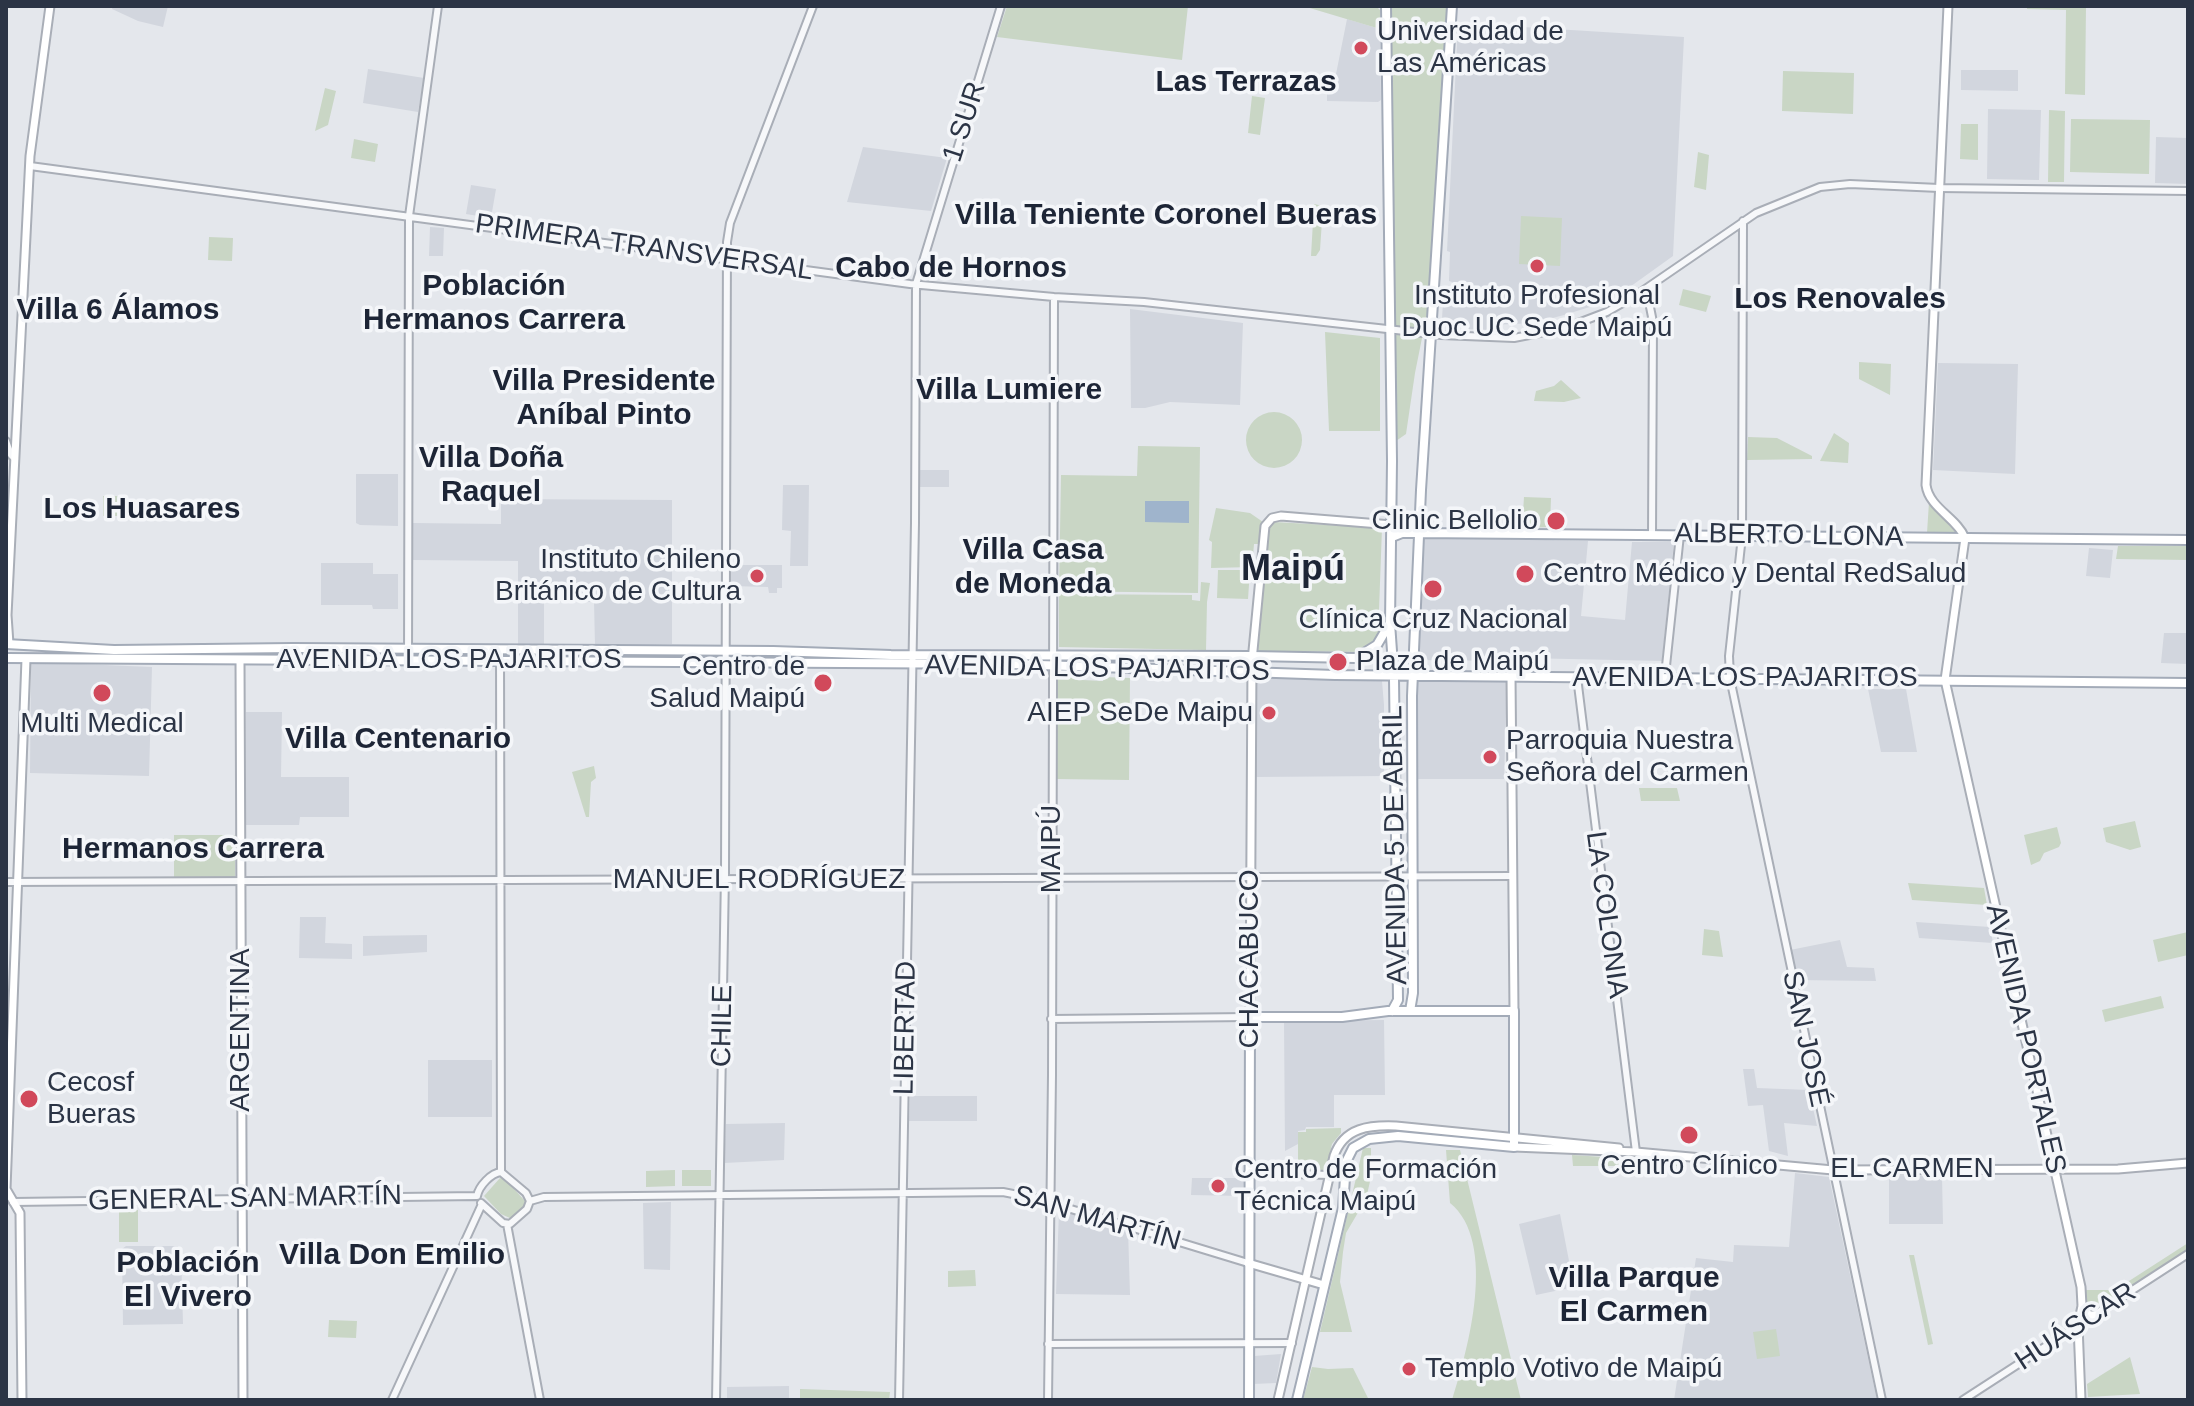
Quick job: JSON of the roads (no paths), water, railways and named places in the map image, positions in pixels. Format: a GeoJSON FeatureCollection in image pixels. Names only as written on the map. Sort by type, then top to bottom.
{"type":"FeatureCollection","features":[{"type":"Feature","properties":{"kind":"main road"},"geometry":{"type":"LineString","coordinates":[[7,645],[10,634],[7,617],[33,120],[50,6]]}},
{"type":"Feature","properties":{"kind":"main road","name":"AVENIDA 5 DE ABRIL"},"geometry":{"type":"LineString","coordinates":[[1386,6],[1392,525],[1390,623],[1398,1000],[1392,1011]]}},
{"type":"Feature","properties":{"kind":"main road","name":"AVENIDA 5 DE ABRIL"},"geometry":{"type":"LineString","coordinates":[[1410,1011],[1413,999],[1412,696],[1419,533],[1452,6]]}},
{"type":"Feature","properties":{"kind":"main road"},"geometry":{"type":"LineString","coordinates":[[1945,680],[1965,538],[1931,498],[1926,485],[1948,6]]}},
{"type":"Feature","properties":{"kind":"main road","name":"CHACABUCO"},"geometry":{"type":"LineString","coordinates":[[1249,1400],[1251,673],[1264,530],[1269,520],[1281,516],[1392,525]]}},
{"type":"Feature","properties":{"kind":"main road","name":"ALBERTO LLONA"},"geometry":{"type":"LineString","coordinates":[[1392,537],[1402,533],[1419,533],[2188,540]]}},
{"type":"Feature","properties":{"kind":"main road","name":"AVENIDA LOS PAJARITOS"},"geometry":{"type":"LineString","coordinates":[[6,658],[500,662],[640,660],[726,664],[1053,655],[1356,658],[1377,645],[1390,623]]}},
{"type":"Feature","properties":{"kind":"main road","name":"AVENIDA LOS PAJARITOS"},"geometry":{"type":"LineString","coordinates":[[7,645],[78,650],[726,651],[1251,673],[2188,683]]}},
{"type":"Feature","properties":{"kind":"main road"},"geometry":{"type":"LineString","coordinates":[[232,651],[240,660]]}},
{"type":"Feature","properties":{"kind":"main road"},"geometry":{"type":"LineString","coordinates":[[22,1400],[20,1213],[6,1189],[26,659]]}},
{"type":"Feature","properties":{"kind":"main road","name":"ARGENTINA"},"geometry":{"type":"LineString","coordinates":[[240,660],[243,1400]]}},
{"type":"Feature","properties":{"kind":"main road"},"geometry":{"type":"LineString","coordinates":[[1511,676],[1514,1143]]}},
{"type":"Feature","properties":{"kind":"main road","name":"AVENIDA PORTALES"},"geometry":{"type":"LineString","coordinates":[[1945,680],[2081,1287],[2082,1306],[2078,1325],[2081,1400]]}},
{"type":"Feature","properties":{"kind":"main road"},"geometry":{"type":"LineString","coordinates":[[1250,1017],[1342,1017],[1392,1011],[1514,1011]]}},
{"type":"Feature","properties":{"kind":"main road","name":"EL CARMEN"},"geometry":{"type":"LineString","coordinates":[[1278,1400],[1338,1147],[1354,1131],[1374,1126],[1410,1127],[1514,1143]]}},
{"type":"Feature","properties":{"kind":"main road","name":"EL CARMEN"},"geometry":{"type":"LineString","coordinates":[[1297,1400],[1343,1208],[1346,1166],[1350,1152],[1357,1144],[1369,1139],[1406,1136],[1514,1143],[1833,1170],[2118,1169],[2188,1163]]}},
{"type":"Feature","properties":{"kind":"main road","name":"SAN MARTÍN"},"geometry":{"type":"LineString","coordinates":[[1248,1263],[1324,1285]]}},
{"type":"Feature","properties":{"kind":"main road"},"geometry":{"type":"LineString","coordinates":[[2082,1306],[2089,1315],[2094,1315]]}},
{"type":"Feature","properties":{"kind":"street"},"geometry":{"type":"LineString","coordinates":[[408,661],[409,216],[438,6]]}},
{"type":"Feature","properties":{"kind":"street","name":"CHILE"},"geometry":{"type":"LineString","coordinates":[[716,1400],[725,881],[727,258],[730,223],[813,6]]}},
{"type":"Feature","properties":{"kind":"street","name":"1 SUR"},"geometry":{"type":"LineString","coordinates":[[912,660],[916,284],[1001,6]]}},
{"type":"Feature","properties":{"kind":"street","name":"PRIMERA TRANSVERSAL"},"geometry":{"type":"LineString","coordinates":[[30,166],[916,284],[1054,297],[1152,302],[1431,334],[1504,338],[1535,335],[1592,318],[1643,291],[1743,221],[1770,206],[1828,186],[2188,191]]}},
{"type":"Feature","properties":{"kind":"street","name":"SAN JOSÉ"},"geometry":{"type":"LineString","coordinates":[[1743,221],[1742,536],[1729,656],[1730,678],[1882,1400]]}},
{"type":"Feature","properties":{"kind":"street"},"geometry":{"type":"LineString","coordinates":[[1643,291],[1653,322],[1652,535]]}},
{"type":"Feature","properties":{"kind":"street","name":"MAIPÚ"},"geometry":{"type":"LineString","coordinates":[[1048,1400],[1054,297]]}},
{"type":"Feature","properties":{"kind":"street"},"geometry":{"type":"LineString","coordinates":[[6,441],[15,459]]}},
{"type":"Feature","properties":{"kind":"street"},"geometry":{"type":"LineString","coordinates":[[1654,678],[1666,666],[1680,535]]}},
{"type":"Feature","properties":{"kind":"street"},"geometry":{"type":"LineString","coordinates":[[500,650],[501,1172],[526,1193],[530,1201],[529,1207],[515,1222],[507,1224]]}},
{"type":"Feature","properties":{"kind":"street","name":"LIBERTAD"},"geometry":{"type":"LineString","coordinates":[[899,1400],[912,660]]}},
{"type":"Feature","properties":{"kind":"street","name":"LA COLONIA"},"geometry":{"type":"LineString","coordinates":[[1577,677],[1636,1152]]}},
{"type":"Feature","properties":{"kind":"street","name":"MANUEL RODRÍGUEZ"},"geometry":{"type":"LineString","coordinates":[[6,882],[1512,876]]}},
{"type":"Feature","properties":{"kind":"street"},"geometry":{"type":"LineString","coordinates":[[1051,1019],[1250,1017]]}},
{"type":"Feature","properties":{"kind":"street"},"geometry":{"type":"LineString","coordinates":[[501,1172],[494,1174],[477,1196],[482,1204],[507,1224],[540,1400]]}},
{"type":"Feature","properties":{"kind":"street"},"geometry":{"type":"LineString","coordinates":[[1248,1173],[1330,1175]]}},
{"type":"Feature","properties":{"kind":"street","name":"SAN MARTÍN"},"geometry":{"type":"LineString","coordinates":[[720,1196],[1003,1192],[1050,1202],[1248,1263]]}},
{"type":"Feature","properties":{"kind":"street","name":"GENERAL SAN MARTÍN"},"geometry":{"type":"LineString","coordinates":[[13,1202],[477,1196]]}},
{"type":"Feature","properties":{"kind":"street"},"geometry":{"type":"LineString","coordinates":[[530,1201],[544,1197],[720,1196]]}},
{"type":"Feature","properties":{"kind":"street"},"geometry":{"type":"LineString","coordinates":[[392,1400],[482,1204]]}},
{"type":"Feature","properties":{"kind":"street","name":"HUÁSCAR"},"geometry":{"type":"LineString","coordinates":[[1963,1400],[2188,1254]]}},
{"type":"Feature","properties":{"kind":"street"},"geometry":{"type":"LineString","coordinates":[[1048,1344],[1292,1343]]}},
{"type":"Feature","properties":{"kind":"water"},"geometry":{"type":"Polygon","coordinates":[[[1145,501],[1189,501],[1189,523],[1145,522],[1145,501]]]}},
{"type":"Feature","properties":{"kind":"place","name":"Universidad de Las Américas"},"geometry":{"type":"Point","coordinates":[1361,48]}},
{"type":"Feature","properties":{"kind":"place","name":"Instituto Profesional Duoc UC Sede Maipú"},"geometry":{"type":"Point","coordinates":[1537,266]}},
{"type":"Feature","properties":{"kind":"place","name":"Clinic Bellolio"},"geometry":{"type":"Point","coordinates":[1556,521]}},
{"type":"Feature","properties":{"kind":"place","name":"Centro Médico y Dental RedSalud"},"geometry":{"type":"Point","coordinates":[1525,574]}},
{"type":"Feature","properties":{"kind":"place","name":"Instituto Chileno Británico de Cultura"},"geometry":{"type":"Point","coordinates":[757,576]}},
{"type":"Feature","properties":{"kind":"place","name":"Clínica Cruz Nacional"},"geometry":{"type":"Point","coordinates":[1433,589]}},
{"type":"Feature","properties":{"kind":"place","name":"Plaza de Maipú"},"geometry":{"type":"Point","coordinates":[1338,662]}},
{"type":"Feature","properties":{"kind":"place","name":"Centro de Salud Maipú"},"geometry":{"type":"Point","coordinates":[823,683]}},
{"type":"Feature","properties":{"kind":"place","name":"Multi Medical"},"geometry":{"type":"Point","coordinates":[102,693]}},
{"type":"Feature","properties":{"kind":"place","name":"AIEP SeDe Maipu"},"geometry":{"type":"Point","coordinates":[1269,713]}},
{"type":"Feature","properties":{"kind":"place","name":"Parroquia Nuestra Señora del Carmen"},"geometry":{"type":"Point","coordinates":[1490,757]}},
{"type":"Feature","properties":{"kind":"place","name":"Cecosf Bueras"},"geometry":{"type":"Point","coordinates":[29,1099]}},
{"type":"Feature","properties":{"kind":"place","name":"Centro Clínico"},"geometry":{"type":"Point","coordinates":[1689,1135]}},
{"type":"Feature","properties":{"kind":"place","name":"Centro de Formación Técnica Maipú"},"geometry":{"type":"Point","coordinates":[1218,1186]}},
{"type":"Feature","properties":{"kind":"place","name":"Templo Votivo de Maipú"},"geometry":{"type":"Point","coordinates":[1409,1369]}},
{"type":"Feature","properties":{"kind":"district","name":"Las Terrazas"},"geometry":{"type":"Point","coordinates":[1246,83]}},
{"type":"Feature","properties":{"kind":"district","name":"Villa Teniente Coronel Bueras"},"geometry":{"type":"Point","coordinates":[1166,216]}},
{"type":"Feature","properties":{"kind":"district","name":"Cabo de Hornos"},"geometry":{"type":"Point","coordinates":[951,269]}},
{"type":"Feature","properties":{"kind":"district","name":"Los Renovales"},"geometry":{"type":"Point","coordinates":[1840,300]}},
{"type":"Feature","properties":{"kind":"district","name":"Población Hermanos Carrera"},"geometry":{"type":"Point","coordinates":[494,304]}},
{"type":"Feature","properties":{"kind":"district","name":"Villa 6 Álamos"},"geometry":{"type":"Point","coordinates":[118,311]}},
{"type":"Feature","properties":{"kind":"district","name":"Villa Lumiere"},"geometry":{"type":"Point","coordinates":[1009,391]}},
{"type":"Feature","properties":{"kind":"district","name":"Villa Presidente Aníbal Pinto"},"geometry":{"type":"Point","coordinates":[604,399]}},
{"type":"Feature","properties":{"kind":"district","name":"Villa Doña Raquel"},"geometry":{"type":"Point","coordinates":[491,476]}},
{"type":"Feature","properties":{"kind":"district","name":"Los Huasares"},"geometry":{"type":"Point","coordinates":[142,510]}},
{"type":"Feature","properties":{"kind":"district","name":"Villa Casa de Moneda"},"geometry":{"type":"Point","coordinates":[1033,568]}},
{"type":"Feature","properties":{"kind":"district","name":"Maipú"},"geometry":{"type":"Point","coordinates":[1293,570]}},
{"type":"Feature","properties":{"kind":"district","name":"Villa Centenario"},"geometry":{"type":"Point","coordinates":[398,740]}},
{"type":"Feature","properties":{"kind":"district","name":"Hermanos Carrera"},"geometry":{"type":"Point","coordinates":[193,850]}},
{"type":"Feature","properties":{"kind":"district","name":"Villa Don Emilio"},"geometry":{"type":"Point","coordinates":[392,1256]}},
{"type":"Feature","properties":{"kind":"district","name":"Población El Vivero"},"geometry":{"type":"Point","coordinates":[188,1281]}},
{"type":"Feature","properties":{"kind":"district","name":"Villa Parque El Carmen"},"geometry":{"type":"Point","coordinates":[1634,1296]}}]}
